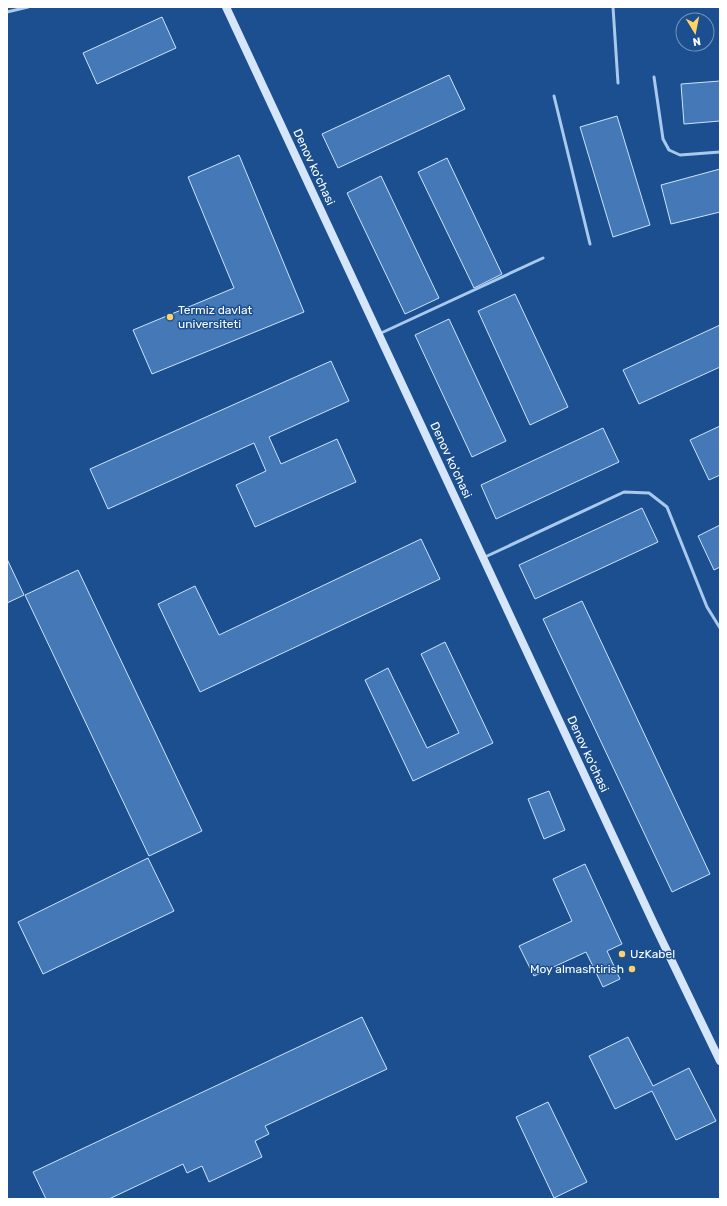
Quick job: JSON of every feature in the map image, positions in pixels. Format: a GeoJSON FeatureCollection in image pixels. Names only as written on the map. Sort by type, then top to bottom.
{"type":"FeatureCollection","features":[{"type":"Feature","properties":{"kind":"street","name":"Denov ko'chasi"},"geometry":{"type":"LineString","coordinates":[[226,7],[654,924],[720,1061]]}},
{"type":"Feature","properties":{"kind":"lane"},"geometry":{"type":"LineString","coordinates":[[7,12],[28,7]]}},
{"type":"Feature","properties":{"kind":"lane"},"geometry":{"type":"LineString","coordinates":[[613,7],[618,83]]}},
{"type":"Feature","properties":{"kind":"lane"},"geometry":{"type":"LineString","coordinates":[[654,77],[663,139],[669,150],[680,155],[720,152]]}},
{"type":"Feature","properties":{"kind":"lane"},"geometry":{"type":"LineString","coordinates":[[554,96],[590,244]]}},
{"type":"Feature","properties":{"kind":"lane"},"geometry":{"type":"LineString","coordinates":[[378,334],[543,258]]}},
{"type":"Feature","properties":{"kind":"lane"},"geometry":{"type":"LineString","coordinates":[[483,558],[624,492],[649,493],[667,507],[707,607],[720,628]]}},
{"type":"Feature","properties":{"kind":"building"},"geometry":{"type":"Polygon","coordinates":[[[162,17],[176,48],[97,84],[83,53],[162,17]]]}},
{"type":"Feature","properties":{"kind":"building"},"geometry":{"type":"Polygon","coordinates":[[[449,75],[465,109],[338,168],[322,134],[449,75]]]}},
{"type":"Feature","properties":{"kind":"building"},"geometry":{"type":"Polygon","coordinates":[[[720,81],[720,121],[684,124],[681,84],[720,81]]]}},
{"type":"Feature","properties":{"kind":"building"},"geometry":{"type":"Polygon","coordinates":[[[617,116],[650,225],[613,237],[580,127],[617,116]]]}},
{"type":"Feature","properties":{"kind":"building"},"geometry":{"type":"Polygon","coordinates":[[[239,155],[304,312],[152,374],[133,330],[234,288],[188,177],[239,155]]]}},
{"type":"Feature","properties":{"kind":"building"},"geometry":{"type":"Polygon","coordinates":[[[447,158],[502,274],[474,288],[418,172],[447,158]]]}},
{"type":"Feature","properties":{"kind":"building"},"geometry":{"type":"Polygon","coordinates":[[[720,169],[720,212],[671,224],[661,185],[720,169]]]}},
{"type":"Feature","properties":{"kind":"building"},"geometry":{"type":"Polygon","coordinates":[[[381,176],[439,298],[405,314],[347,193],[381,176]]]}},
{"type":"Feature","properties":{"kind":"building"},"geometry":{"type":"Polygon","coordinates":[[[515,294],[568,407],[530,425],[478,311],[515,294]]]}},
{"type":"Feature","properties":{"kind":"building"},"geometry":{"type":"Polygon","coordinates":[[[449,319],[506,441],[472,457],[415,335],[449,319]]]}},
{"type":"Feature","properties":{"kind":"building"},"geometry":{"type":"Polygon","coordinates":[[[720,325],[720,367],[639,404],[623,370],[720,325]]]}},
{"type":"Feature","properties":{"kind":"building"},"geometry":{"type":"Polygon","coordinates":[[[331,361],[349,401],[269,437],[281,464],[337,439],[356,482],[255,527],[236,485],[266,471],[254,443],[108,509],[90,469],[331,361]]]}},
{"type":"Feature","properties":{"kind":"building"},"geometry":{"type":"Polygon","coordinates":[[[720,426],[720,475],[709,480],[690,440],[720,426]]]}},
{"type":"Feature","properties":{"kind":"building"},"geometry":{"type":"Polygon","coordinates":[[[603,428],[619,462],[496,519],[481,485],[603,428]]]}},
{"type":"Feature","properties":{"kind":"building"},"geometry":{"type":"Polygon","coordinates":[[[642,508],[658,542],[535,599],[519,565],[642,508]]]}},
{"type":"Feature","properties":{"kind":"building"},"geometry":{"type":"Polygon","coordinates":[[[720,525],[720,567],[714,570],[698,536],[720,525]]]}},
{"type":"Feature","properties":{"kind":"building"},"geometry":{"type":"Polygon","coordinates":[[[421,539],[440,579],[200,692],[158,604],[195,586],[219,635],[421,539]]]}},
{"type":"Feature","properties":{"kind":"building"},"geometry":{"type":"Polygon","coordinates":[[[7,559],[24,595],[7,603],[7,559]]]}},
{"type":"Feature","properties":{"kind":"building"},"geometry":{"type":"Polygon","coordinates":[[[78,570],[202,831],[149,856],[25,595],[78,570]]]}},
{"type":"Feature","properties":{"kind":"building"},"geometry":{"type":"Polygon","coordinates":[[[582,601],[710,874],[672,892],[543,619],[582,601]]]}},
{"type":"Feature","properties":{"kind":"building"},"geometry":{"type":"Polygon","coordinates":[[[445,642],[493,743],[413,781],[365,680],[388,668],[427,748],[459,733],[421,654],[445,642]]]}},
{"type":"Feature","properties":{"kind":"building"},"geometry":{"type":"Polygon","coordinates":[[[549,791],[565,830],[544,839],[528,799],[549,791]]]}},
{"type":"Feature","properties":{"kind":"building"},"geometry":{"type":"Polygon","coordinates":[[[148,858],[174,911],[43,974],[18,922],[148,858]]]}},
{"type":"Feature","properties":{"kind":"building"},"geometry":{"type":"Polygon","coordinates":[[[585,864],[622,944],[607,951],[620,979],[603,987],[586,952],[534,976],[519,946],[572,921],[553,879],[585,864]]]}},
{"type":"Feature","properties":{"kind":"building"},"geometry":{"type":"Polygon","coordinates":[[[362,1017],[387,1069],[265,1126],[269,1134],[255,1141],[262,1157],[209,1182],[202,1166],[187,1173],[183,1164],[109,1199],[46,1199],[33,1172],[362,1017]]]}},
{"type":"Feature","properties":{"kind":"building"},"geometry":{"type":"Polygon","coordinates":[[[628,1037],[653,1086],[689,1068],[716,1121],[676,1140],[652,1091],[615,1109],[589,1056],[628,1037]]]}},
{"type":"Feature","properties":{"kind":"building"},"geometry":{"type":"Polygon","coordinates":[[[548,1102],[587,1182],[554,1198],[516,1117],[548,1102]]]}},
{"type":"Feature","properties":{"kind":"place","name":"Termiz davlat universiteti"},"geometry":{"type":"Point","coordinates":[170,317]}},
{"type":"Feature","properties":{"kind":"place","name":"UzKabel"},"geometry":{"type":"Point","coordinates":[622,954]}},
{"type":"Feature","properties":{"kind":"place","name":"Moy almashtirish"},"geometry":{"type":"Point","coordinates":[632,969]}}]}
